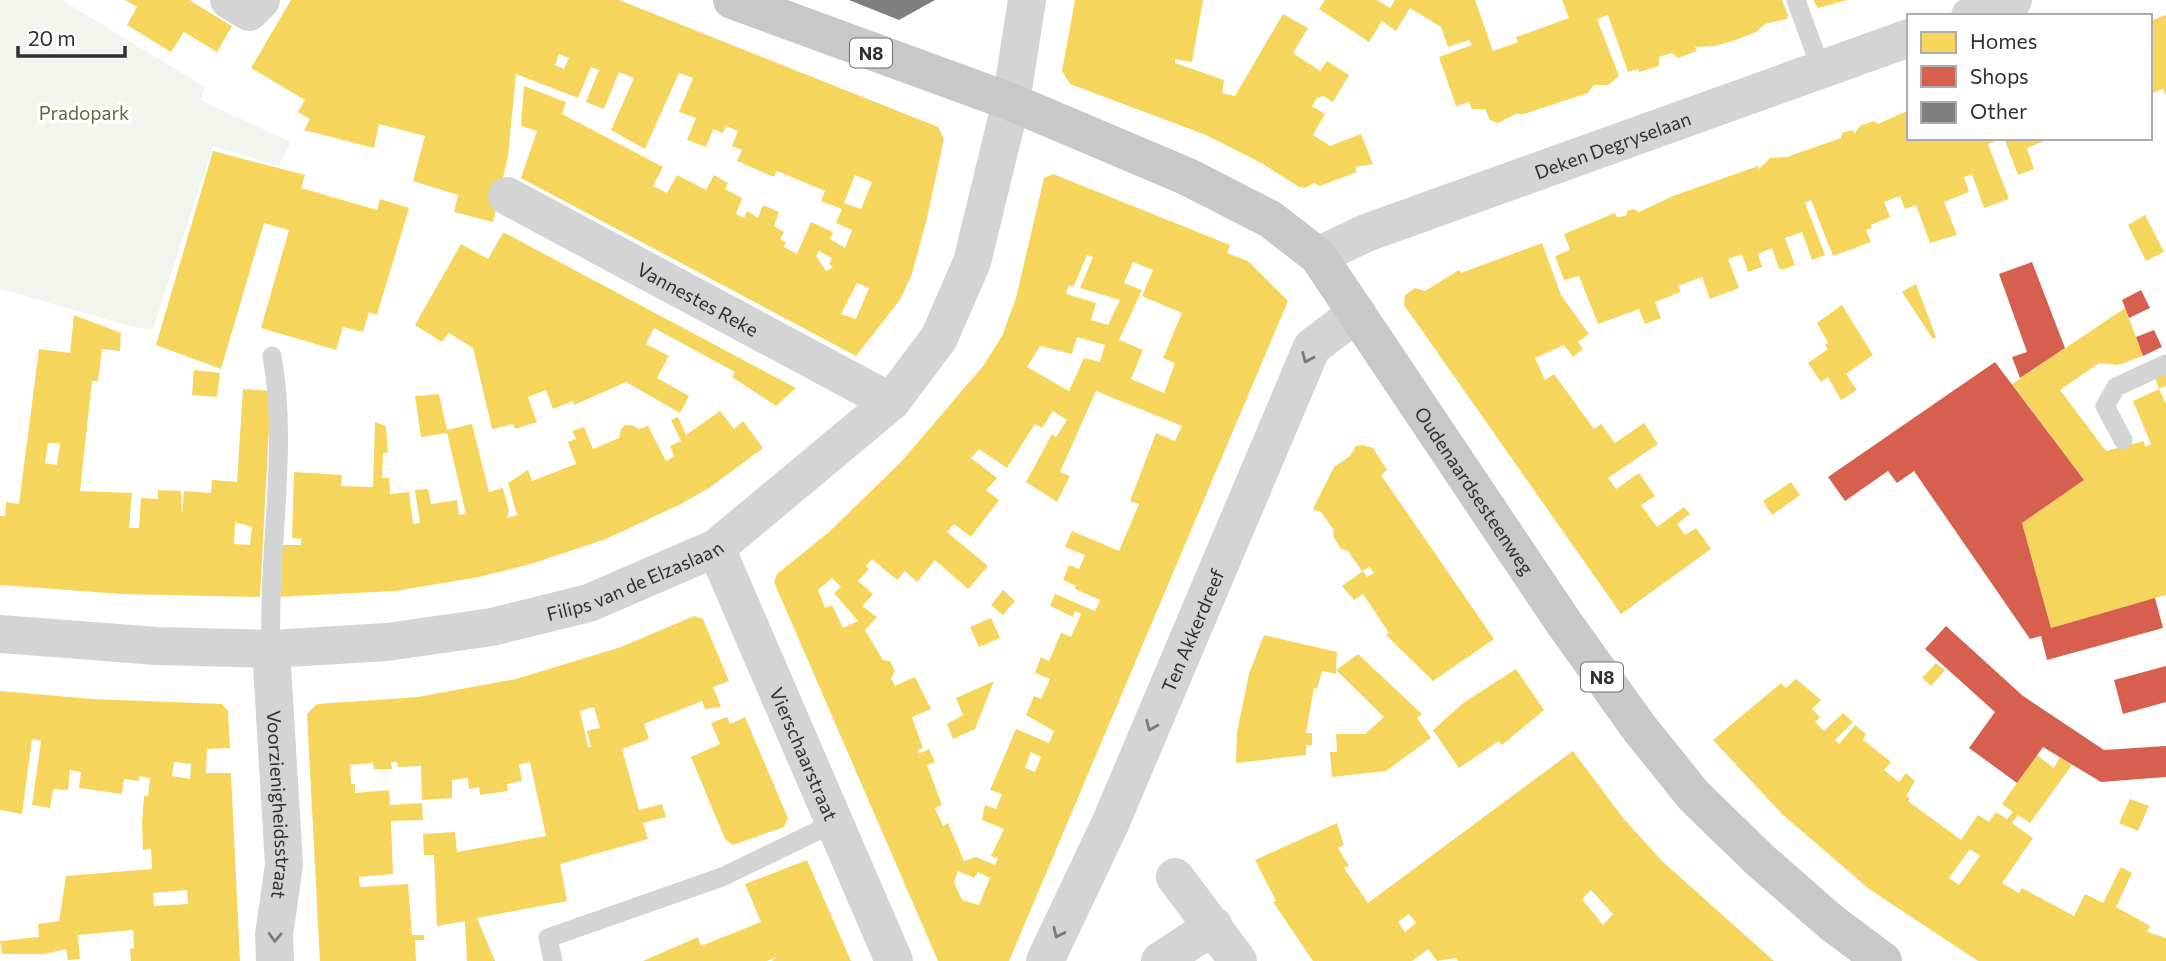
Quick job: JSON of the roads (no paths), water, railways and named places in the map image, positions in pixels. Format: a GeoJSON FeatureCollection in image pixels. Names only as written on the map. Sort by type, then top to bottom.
{"type":"FeatureCollection","features":[{"type":"Feature","properties":{"kind":"main road","name":"N8"},"geometry":{"type":"LineString","coordinates":[[732,0],[1011,102]]}},
{"type":"Feature","properties":{"kind":"main road","name":"Oudenaardsesteenweg"},"geometry":{"type":"LineString","coordinates":[[1011,102],[1212,188],[1270,219],[1318,256],[1564,623],[1640,729],[1694,796],[1811,905],[1883,961]]}},
{"type":"Feature","properties":{"kind":"street"},"geometry":{"type":"LineString","coordinates":[[229,0],[249,12],[261,0]]}},
{"type":"Feature","properties":{"kind":"street","name":"Filips van de Elzaslaan"},"geometry":{"type":"LineString","coordinates":[[0,634],[157,646],[271,649],[387,642],[492,627],[589,603],[716,548],[891,402],[939,338],[972,262],[1011,102],[1027,0]]}},
{"type":"Feature","properties":{"kind":"street"},"geometry":{"type":"LineString","coordinates":[[1975,14],[2013,0]]}},
{"type":"Feature","properties":{"kind":"street","name":"Deken Degryselaan"},"geometry":{"type":"LineString","coordinates":[[1318,256],[1366,233],[1907,39]]}},
{"type":"Feature","properties":{"kind":"street","name":"Vannestes Reke"},"geometry":{"type":"LineString","coordinates":[[507,196],[891,402]]}},
{"type":"Feature","properties":{"kind":"street","name":"Ten Akkerdreef"},"geometry":{"type":"LineString","coordinates":[[1045,961],[1110,824],[1312,347],[1357,313]]}},
{"type":"Feature","properties":{"kind":"street","name":"Vierschaarstraat"},"geometry":{"type":"LineString","coordinates":[[716,548],[894,961]]}},
{"type":"Feature","properties":{"kind":"street","name":"Voorzienigheidsstraat"},"geometry":{"type":"LineString","coordinates":[[271,649],[284,865],[274,935],[275,961]]}},
{"type":"Feature","properties":{"kind":"street"},"geometry":{"type":"LineString","coordinates":[[1175,877],[1238,961]]}},
{"type":"Feature","properties":{"kind":"street"},"geometry":{"type":"LineString","coordinates":[[1160,961],[1214,926]]}},
{"type":"Feature","properties":{"kind":"lane"},"geometry":{"type":"LineString","coordinates":[[1796,0],[1821,69]]}},
{"type":"Feature","properties":{"kind":"lane"},"geometry":{"type":"LineString","coordinates":[[271,649],[269,597],[280,397],[272,356]]}},
{"type":"Feature","properties":{"kind":"lane"},"geometry":{"type":"LineString","coordinates":[[2123,440],[2105,406],[2116,387],[2166,364]]}},
{"type":"Feature","properties":{"kind":"lane"},"geometry":{"type":"LineString","coordinates":[[553,961],[548,938],[722,877],[834,823]]}},
{"type":"Feature","properties":{"kind":"park label","name":"Pradopark"},"geometry":{"type":"Point","coordinates":[84,112]}}]}
